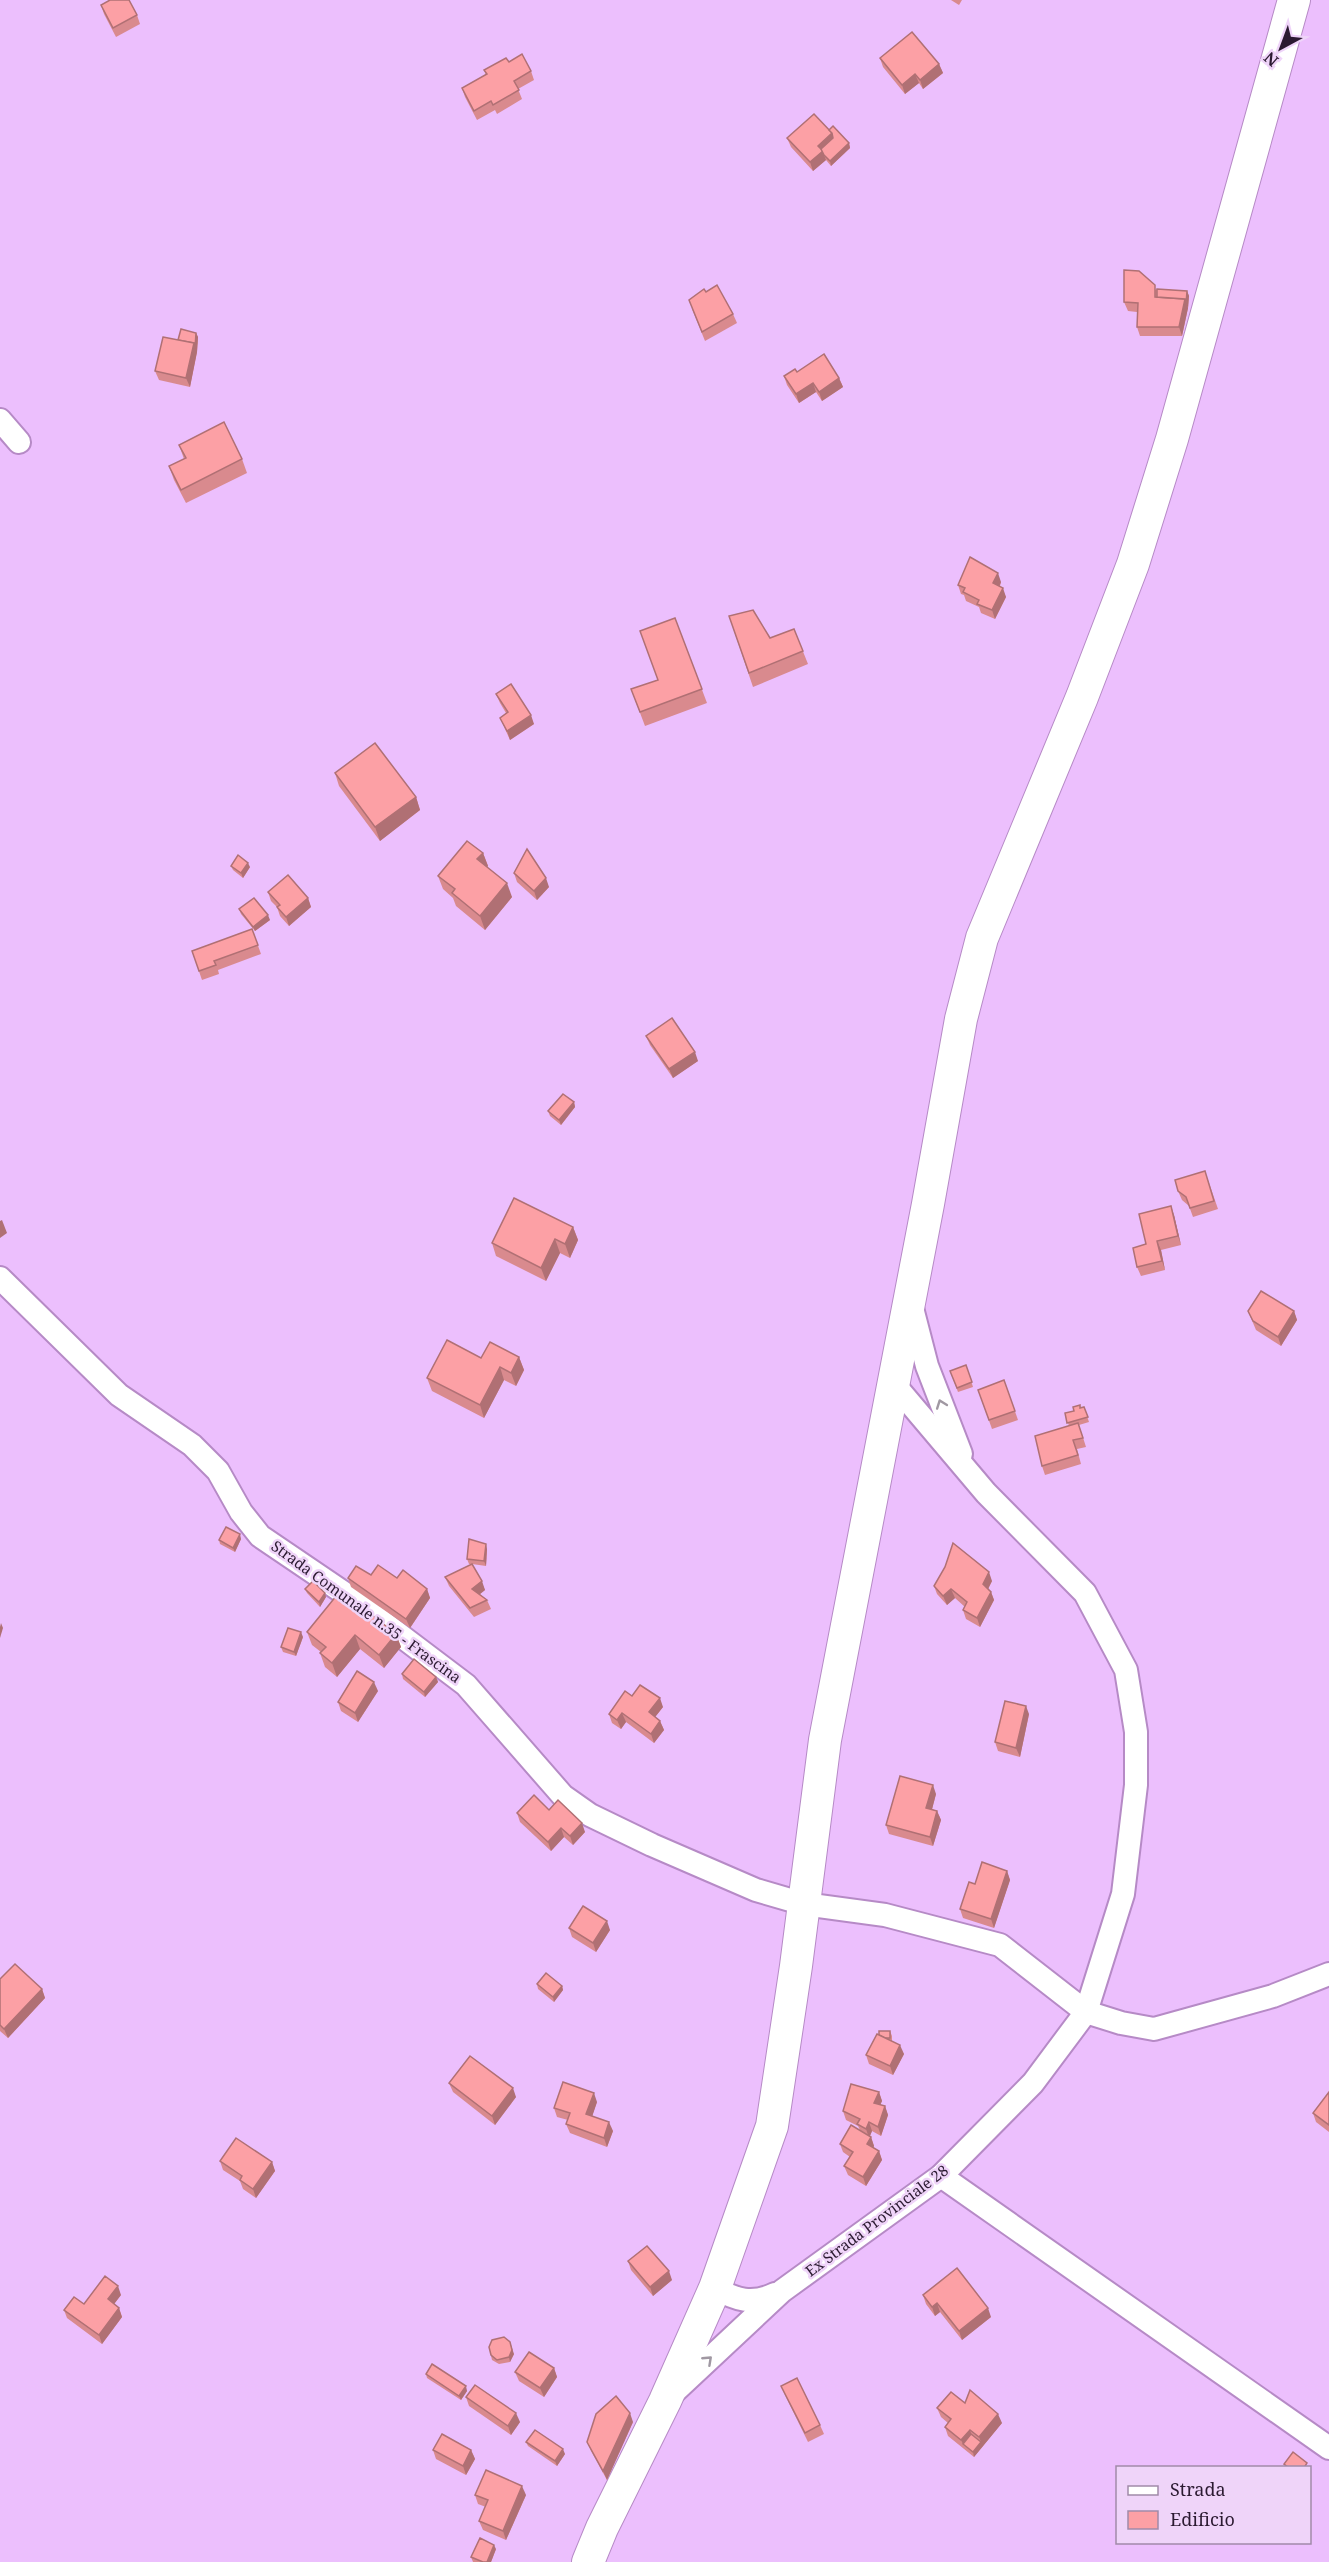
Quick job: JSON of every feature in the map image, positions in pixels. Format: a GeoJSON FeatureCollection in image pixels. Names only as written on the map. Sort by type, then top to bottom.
{"type":"FeatureCollection","features":[{"type":"Feature","properties":{"kind":"main road"},"geometry":{"type":"LineString","coordinates":[[588,2562],[602,2528],[665,2401],[715,2288],[772,2126],[825,1740],[961,1019],[982,938],[1082,697],[1133,564],[1173,439],[1294,0]]}},
{"type":"Feature","properties":{"kind":"street"},"geometry":{"type":"LineString","coordinates":[[0,420],[20,442]]}},
{"type":"Feature","properties":{"kind":"street","name":"Strada Comunale n.35 - Frascina"},"geometry":{"type":"LineString","coordinates":[[0,1278],[119,1395],[192,1445],[218,1471],[241,1512],[260,1536],[347,1595],[466,1685],[563,1796],[590,1815],[652,1845],[756,1890],[804,1904],[885,1915],[1000,1945],[1086,2012]]}},
{"type":"Feature","properties":{"kind":"street","name":"Ex Strada Provinciale 28"},"geometry":{"type":"LineString","coordinates":[[910,1299],[927,1366],[954,1442],[986,1493]]}},
{"type":"Feature","properties":{"kind":"street","name":"Ex Strada Provinciale 28"},"geometry":{"type":"LineString","coordinates":[[665,2401],[782,2291],[941,2176],[1033,2083],[1086,2012],[1123,1894],[1136,1785],[1136,1732],[1126,1670],[1085,1593],[986,1493],[893,1383]]}},
{"type":"Feature","properties":{"kind":"street"},"geometry":{"type":"LineString","coordinates":[[1086,2012],[1121,2023],[1154,2029],[1273,1996],[1329,1974]]}},
{"type":"Feature","properties":{"kind":"street"},"geometry":{"type":"LineString","coordinates":[[941,2176],[1329,2448]]}},
{"type":"Feature","properties":{"kind":"street","name":"Ex Strada Provinciale 28"},"geometry":{"type":"LineString","coordinates":[[715,2288],[730,2297],[750,2302],[782,2291]]}},
{"type":"Feature","properties":{"kind":"building"},"geometry":{"type":"Polygon","coordinates":[[[110,0],[129,0],[137,15],[113,28],[101,5],[110,0]]]}},
{"type":"Feature","properties":{"kind":"building"},"geometry":{"type":"Polygon","coordinates":[[[912,32],[939,64],[920,80],[915,74],[902,85],[880,58],[912,32]]]}},
{"type":"Feature","properties":{"kind":"building"},"geometry":{"type":"Polygon","coordinates":[[[522,54],[531,71],[514,81],[519,90],[493,105],[491,101],[474,111],[462,88],[487,74],[484,70],[506,58],[509,62],[522,54]]]}},
{"type":"Feature","properties":{"kind":"building"},"geometry":{"type":"Polygon","coordinates":[[[814,114],[832,133],[818,146],[823,151],[810,162],[787,138],[814,114]]]}},
{"type":"Feature","properties":{"kind":"building"},"geometry":{"type":"Polygon","coordinates":[[[833,126],[849,143],[830,161],[821,149],[833,138],[829,130],[833,126]]]}},
{"type":"Feature","properties":{"kind":"building"},"geometry":{"type":"Polygon","coordinates":[[[1124,270],[1139,271],[1155,285],[1155,297],[1185,299],[1179,327],[1137,327],[1138,303],[1124,302],[1124,270]]]}},
{"type":"Feature","properties":{"kind":"building"},"geometry":{"type":"Polygon","coordinates":[[[717,285],[733,314],[702,332],[689,300],[704,289],[706,292],[717,285]]]}},
{"type":"Feature","properties":{"kind":"building"},"geometry":{"type":"Polygon","coordinates":[[[1157,289],[1187,291],[1186,304],[1185,299],[1157,297],[1157,289]]]}},
{"type":"Feature","properties":{"kind":"building"},"geometry":{"type":"Polygon","coordinates":[[[181,329],[196,333],[195,348],[194,343],[178,340],[181,329]]]}},
{"type":"Feature","properties":{"kind":"building"},"geometry":{"type":"Polygon","coordinates":[[[163,337],[194,343],[186,378],[155,371],[163,337]]]}},
{"type":"Feature","properties":{"kind":"building"},"geometry":{"type":"Polygon","coordinates":[[[824,354],[839,378],[819,392],[813,383],[796,394],[784,376],[795,369],[797,372],[824,354]]]}},
{"type":"Feature","properties":{"kind":"building"},"geometry":{"type":"Polygon","coordinates":[[[224,422],[242,459],[181,490],[169,466],[186,458],[179,445],[224,422]]]}},
{"type":"Feature","properties":{"kind":"building"},"geometry":{"type":"Polygon","coordinates":[[[970,557],[998,573],[993,583],[1003,588],[992,610],[977,604],[979,600],[963,592],[965,588],[958,585],[970,557]]]}},
{"type":"Feature","properties":{"kind":"building"},"geometry":{"type":"Polygon","coordinates":[[[753,610],[770,638],[794,629],[803,651],[749,673],[729,616],[753,610]]]}},
{"type":"Feature","properties":{"kind":"building"},"geometry":{"type":"Polygon","coordinates":[[[675,618],[702,689],[640,712],[631,689],[658,680],[640,631],[675,618]]]}},
{"type":"Feature","properties":{"kind":"building"},"geometry":{"type":"Polygon","coordinates":[[[511,684],[531,715],[507,731],[500,718],[508,712],[496,694],[511,684]]]}},
{"type":"Feature","properties":{"kind":"building"},"geometry":{"type":"Polygon","coordinates":[[[375,743],[416,797],[375,827],[335,773],[375,743]]]}},
{"type":"Feature","properties":{"kind":"building"},"geometry":{"type":"Polygon","coordinates":[[[467,841],[483,853],[477,859],[507,883],[480,916],[452,893],[455,889],[438,876],[467,841]]]}},
{"type":"Feature","properties":{"kind":"building"},"geometry":{"type":"Polygon","coordinates":[[[527,849],[546,878],[534,891],[514,873],[527,849]]]}},
{"type":"Feature","properties":{"kind":"building"},"geometry":{"type":"Polygon","coordinates":[[[238,855],[248,863],[241,873],[231,866],[238,855]]]}},
{"type":"Feature","properties":{"kind":"building"},"geometry":{"type":"Polygon","coordinates":[[[288,875],[308,898],[286,917],[277,907],[280,905],[268,892],[288,875]]]}},
{"type":"Feature","properties":{"kind":"building"},"geometry":{"type":"Polygon","coordinates":[[[254,898],[268,915],[253,927],[239,909],[254,898]]]}},
{"type":"Feature","properties":{"kind":"building"},"geometry":{"type":"Polygon","coordinates":[[[252,929],[258,945],[214,961],[216,965],[199,971],[192,951],[252,929]]]}},
{"type":"Feature","properties":{"kind":"building"},"geometry":{"type":"Polygon","coordinates":[[[672,1018],[695,1052],[669,1069],[646,1036],[672,1018]]]}},
{"type":"Feature","properties":{"kind":"building"},"geometry":{"type":"Polygon","coordinates":[[[563,1094],[574,1102],[559,1120],[548,1111],[563,1094]]]}},
{"type":"Feature","properties":{"kind":"building"},"geometry":{"type":"Polygon","coordinates":[[[1205,1171],[1214,1201],[1190,1208],[1186,1197],[1178,1191],[1175,1180],[1205,1171]]]}},
{"type":"Feature","properties":{"kind":"building"},"geometry":{"type":"Polygon","coordinates":[[[514,1198],[573,1227],[565,1244],[555,1239],[541,1268],[492,1243],[514,1198]]]}},
{"type":"Feature","properties":{"kind":"building"},"geometry":{"type":"Polygon","coordinates":[[[1171,1206],[1178,1236],[1157,1241],[1162,1261],[1137,1267],[1133,1248],[1146,1244],[1139,1214],[1171,1206]]]}},
{"type":"Feature","properties":{"kind":"building"},"geometry":{"type":"Polygon","coordinates":[[[1261,1291],[1294,1311],[1278,1337],[1253,1321],[1248,1311],[1261,1291]]]}},
{"type":"Feature","properties":{"kind":"building"},"geometry":{"type":"Polygon","coordinates":[[[447,1340],[481,1358],[490,1342],[519,1357],[511,1373],[500,1367],[480,1405],[427,1378],[447,1340]]]}},
{"type":"Feature","properties":{"kind":"building"},"geometry":{"type":"Polygon","coordinates":[[[966,1365],[972,1382],[957,1388],[950,1371],[966,1365]]]}},
{"type":"Feature","properties":{"kind":"building"},"geometry":{"type":"Polygon","coordinates":[[[1004,1380],[1015,1411],[989,1420],[978,1390],[1004,1380]]]}},
{"type":"Feature","properties":{"kind":"building"},"geometry":{"type":"Polygon","coordinates":[[[1080,1405],[1080,1408],[1084,1407],[1088,1417],[1067,1423],[1065,1413],[1074,1411],[1073,1407],[1080,1405]]]}},
{"type":"Feature","properties":{"kind":"building"},"geometry":{"type":"Polygon","coordinates":[[[1078,1423],[1083,1438],[1073,1440],[1078,1455],[1042,1466],[1035,1436],[1078,1423]]]}},
{"type":"Feature","properties":{"kind":"building"},"geometry":{"type":"Polygon","coordinates":[[[226,1527],[240,1534],[233,1548],[219,1540],[226,1527]]]}},
{"type":"Feature","properties":{"kind":"building"},"geometry":{"type":"Polygon","coordinates":[[[469,1539],[486,1544],[484,1561],[467,1559],[469,1539]]]}},
{"type":"Feature","properties":{"kind":"building"},"geometry":{"type":"Polygon","coordinates":[[[953,1543],[989,1572],[983,1584],[991,1592],[977,1618],[963,1610],[967,1602],[951,1589],[943,1596],[934,1586],[945,1567],[953,1543]]]}},
{"type":"Feature","properties":{"kind":"building"},"geometry":{"type":"Polygon","coordinates":[[[472,1564],[482,1581],[472,1589],[487,1600],[470,1608],[445,1577],[472,1564]]]}},
{"type":"Feature","properties":{"kind":"building"},"geometry":{"type":"Polygon","coordinates":[[[378,1565],[397,1578],[403,1570],[427,1589],[406,1619],[348,1578],[356,1566],[371,1575],[378,1565]]]}},
{"type":"Feature","properties":{"kind":"building"},"geometry":{"type":"Polygon","coordinates":[[[313,1581],[325,1593],[319,1602],[305,1589],[313,1581]]]}},
{"type":"Feature","properties":{"kind":"building"},"geometry":{"type":"Polygon","coordinates":[[[341,1590],[396,1634],[379,1655],[355,1635],[332,1663],[320,1653],[326,1647],[307,1632],[341,1590]]]}},
{"type":"Feature","properties":{"kind":"building"},"geometry":{"type":"Polygon","coordinates":[[[288,1628],[301,1632],[294,1652],[281,1647],[288,1628]]]}},
{"type":"Feature","properties":{"kind":"building"},"geometry":{"type":"Polygon","coordinates":[[[414,1659],[436,1677],[424,1692],[402,1674],[414,1659]]]}},
{"type":"Feature","properties":{"kind":"building"},"geometry":{"type":"Polygon","coordinates":[[[357,1671],[374,1682],[355,1713],[338,1702],[357,1671]]]}},
{"type":"Feature","properties":{"kind":"building"},"geometry":{"type":"Polygon","coordinates":[[[640,1685],[660,1698],[649,1712],[660,1721],[651,1734],[622,1713],[617,1720],[609,1714],[625,1691],[632,1696],[640,1685]]]}},
{"type":"Feature","properties":{"kind":"building"},"geometry":{"type":"Polygon","coordinates":[[[1005,1701],[1026,1706],[1016,1748],[995,1742],[1005,1701]]]}},
{"type":"Feature","properties":{"kind":"building"},"geometry":{"type":"Polygon","coordinates":[[[900,1776],[933,1785],[926,1808],[937,1811],[930,1837],[886,1825],[900,1776]]]}},
{"type":"Feature","properties":{"kind":"building"},"geometry":{"type":"Polygon","coordinates":[[[534,1795],[549,1810],[558,1800],[582,1823],[570,1836],[561,1828],[548,1842],[517,1813],[534,1795]]]}},
{"type":"Feature","properties":{"kind":"building"},"geometry":{"type":"Polygon","coordinates":[[[982,1862],[1007,1871],[991,1919],[960,1909],[969,1882],[975,1884],[982,1862]]]}},
{"type":"Feature","properties":{"kind":"building"},"geometry":{"type":"Polygon","coordinates":[[[583,1906],[607,1921],[593,1943],[569,1928],[583,1906]]]}},
{"type":"Feature","properties":{"kind":"building"},"geometry":{"type":"Polygon","coordinates":[[[15,1964],[42,1989],[4,2029],[0,2025],[0,1979],[15,1964]]]}},
{"type":"Feature","properties":{"kind":"building"},"geometry":{"type":"Polygon","coordinates":[[[546,1973],[562,1986],[553,1997],[537,1984],[546,1973]]]}},
{"type":"Feature","properties":{"kind":"building"},"geometry":{"type":"Polygon","coordinates":[[[879,2031],[890,2031],[890,2038],[879,2035],[879,2031]]]}},
{"type":"Feature","properties":{"kind":"building"},"geometry":{"type":"Polygon","coordinates":[[[877,2034],[900,2045],[890,2066],[866,2055],[877,2034]]]}},
{"type":"Feature","properties":{"kind":"building"},"geometry":{"type":"Polygon","coordinates":[[[470,2056],[513,2088],[492,2116],[449,2083],[470,2056]]]}},
{"type":"Feature","properties":{"kind":"building"},"geometry":{"type":"Polygon","coordinates":[[[563,2082],[594,2093],[586,2114],[609,2122],[604,2138],[566,2124],[570,2113],[554,2108],[563,2082]]]}},
{"type":"Feature","properties":{"kind":"building"},"geometry":{"type":"Polygon","coordinates":[[[851,2084],[879,2092],[874,2103],[885,2106],[878,2127],[869,2122],[866,2129],[857,2124],[860,2119],[843,2111],[851,2084]]]}},
{"type":"Feature","properties":{"kind":"building"},"geometry":{"type":"Polygon","coordinates":[[[1329,2092],[1329,2125],[1313,2113],[1329,2092]]]}},
{"type":"Feature","properties":{"kind":"building"},"geometry":{"type":"Polygon","coordinates":[[[851,2125],[871,2137],[867,2144],[879,2151],[863,2177],[844,2166],[853,2152],[840,2144],[851,2125]]]}},
{"type":"Feature","properties":{"kind":"building"},"geometry":{"type":"Polygon","coordinates":[[[236,2138],[272,2162],[253,2189],[240,2180],[242,2176],[220,2161],[236,2138]]]}},
{"type":"Feature","properties":{"kind":"building"},"geometry":{"type":"Polygon","coordinates":[[[647,2246],[669,2271],[650,2287],[628,2261],[647,2246]]]}},
{"type":"Feature","properties":{"kind":"building"},"geometry":{"type":"Polygon","coordinates":[[[957,2268],[988,2308],[959,2331],[937,2303],[932,2307],[923,2295],[957,2268]]]}},
{"type":"Feature","properties":{"kind":"building"},"geometry":{"type":"Polygon","coordinates":[[[105,2276],[118,2286],[108,2299],[119,2308],[99,2335],[64,2310],[74,2297],[84,2304],[105,2276]]]}},
{"type":"Feature","properties":{"kind":"building"},"geometry":{"type":"Polygon","coordinates":[[[504,2337],[510,2342],[512,2350],[509,2357],[497,2360],[491,2355],[489,2347],[492,2340],[504,2337]]]}},
{"type":"Feature","properties":{"kind":"building"},"geometry":{"type":"Polygon","coordinates":[[[529,2352],[554,2368],[540,2388],[515,2372],[529,2352]]]}},
{"type":"Feature","properties":{"kind":"building"},"geometry":{"type":"Polygon","coordinates":[[[432,2364],[466,2386],[459,2396],[426,2374],[432,2364]]]}},
{"type":"Feature","properties":{"kind":"building"},"geometry":{"type":"Polygon","coordinates":[[[797,2378],[820,2425],[805,2433],[781,2386],[797,2378]]]}},
{"type":"Feature","properties":{"kind":"building"},"geometry":{"type":"Polygon","coordinates":[[[475,2385],[516,2413],[508,2426],[466,2397],[475,2385]]]}},
{"type":"Feature","properties":{"kind":"building"},"geometry":{"type":"Polygon","coordinates":[[[970,2390],[998,2414],[979,2437],[970,2430],[961,2440],[945,2427],[951,2419],[937,2408],[951,2392],[965,2403],[970,2390]]]}},
{"type":"Feature","properties":{"kind":"building"},"geometry":{"type":"Polygon","coordinates":[[[616,2396],[630,2413],[603,2471],[587,2442],[596,2414],[616,2396]]]}},
{"type":"Feature","properties":{"kind":"building"},"geometry":{"type":"Polygon","coordinates":[[[535,2430],[563,2449],[555,2461],[526,2442],[535,2430]]]}},
{"type":"Feature","properties":{"kind":"building"},"geometry":{"type":"Polygon","coordinates":[[[442,2434],[471,2450],[463,2466],[433,2450],[442,2434]]]}},
{"type":"Feature","properties":{"kind":"building"},"geometry":{"type":"Polygon","coordinates":[[[971,2434],[981,2442],[973,2452],[963,2444],[971,2434]]]}},
{"type":"Feature","properties":{"kind":"building"},"geometry":{"type":"Polygon","coordinates":[[[1293,2452],[1307,2463],[1305,2466],[1284,2464],[1293,2452]]]}},
{"type":"Feature","properties":{"kind":"building"},"geometry":{"type":"Polygon","coordinates":[[[486,2470],[522,2486],[503,2531],[479,2521],[488,2500],[475,2495],[486,2470]]]}},
{"type":"Feature","properties":{"kind":"building"},"geometry":{"type":"Polygon","coordinates":[[[480,2538],[494,2545],[487,2562],[471,2557],[480,2538]]]}}]}
